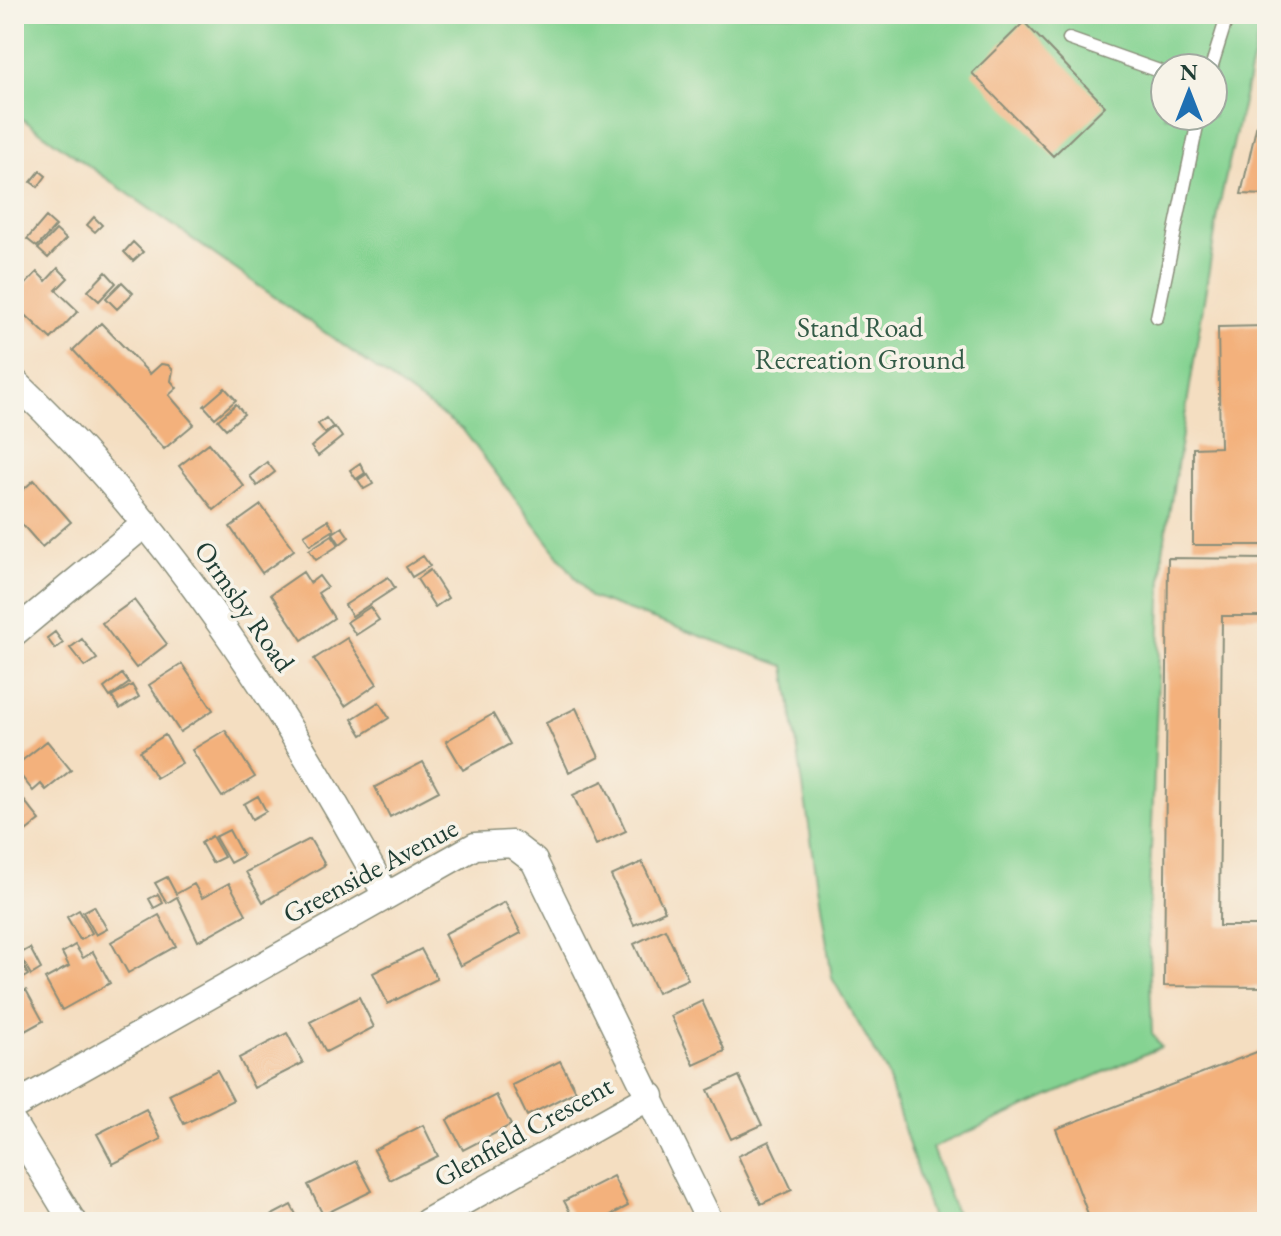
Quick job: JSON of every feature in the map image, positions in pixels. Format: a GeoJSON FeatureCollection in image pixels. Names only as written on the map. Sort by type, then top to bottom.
{"type":"FeatureCollection","features":[{"type":"Feature","properties":{"kind":"street","name":"Ormsby Road"},"geometry":{"type":"LineString","coordinates":[[14,381],[64,429],[146,523],[236,642],[348,826],[386,895]]}},
{"type":"Feature","properties":{"kind":"street"},"geometry":{"type":"LineString","coordinates":[[14,633],[146,523]]}},
{"type":"Feature","properties":{"kind":"street","name":"Greenside Avenue"},"geometry":{"type":"LineString","coordinates":[[14,1106],[475,846],[512,844],[534,861],[710,1222]]}},
{"type":"Feature","properties":{"kind":"street","name":"Glenfield Crescent"},"geometry":{"type":"LineString","coordinates":[[427,1222],[651,1096]]}},
{"type":"Feature","properties":{"kind":"street"},"geometry":{"type":"LineString","coordinates":[[14,1125],[73,1222]]}},
{"type":"Feature","properties":{"kind":"lane"},"geometry":{"type":"LineString","coordinates":[[1216,52],[1228,14]]}},
{"type":"Feature","properties":{"kind":"lane"},"geometry":{"type":"LineString","coordinates":[[1069,39],[1149,67]]}},
{"type":"Feature","properties":{"kind":"lane"},"geometry":{"type":"LineString","coordinates":[[1157,317],[1196,132]]}},
{"type":"Feature","properties":{"kind":"green space","name":"Stand Road Recreation Ground"},"geometry":{"type":"Polygon","coordinates":[[[14,14],[1263,14],[1220,202],[1163,551],[1148,923],[1152,1034],[1161,1047],[932,1148],[959,1222],[933,1222],[886,1071],[832,978],[785,666],[590,597],[463,430],[14,113],[14,14]]]}},
{"type":"Feature","properties":{"kind":"building"},"geometry":{"type":"Polygon","coordinates":[[[1024,22],[1105,106],[1053,156],[972,73],[1024,22]]]}},
{"type":"Feature","properties":{"kind":"building"},"geometry":{"type":"Polygon","coordinates":[[[1266,84],[1267,195],[1241,194],[1266,84]]]}},
{"type":"Feature","properties":{"kind":"building"},"geometry":{"type":"Polygon","coordinates":[[[40,171],[46,176],[38,187],[31,182],[40,171]]]}},
{"type":"Feature","properties":{"kind":"building"},"geometry":{"type":"Polygon","coordinates":[[[46,217],[56,226],[37,247],[27,239],[46,217]]]}},
{"type":"Feature","properties":{"kind":"building"},"geometry":{"type":"Polygon","coordinates":[[[94,217],[102,225],[95,232],[87,225],[94,217]]]}},
{"type":"Feature","properties":{"kind":"building"},"geometry":{"type":"Polygon","coordinates":[[[56,230],[66,239],[48,258],[38,249],[56,230]]]}},
{"type":"Feature","properties":{"kind":"building"},"geometry":{"type":"Polygon","coordinates":[[[133,242],[143,252],[133,261],[124,252],[133,242]]]}},
{"type":"Feature","properties":{"kind":"building"},"geometry":{"type":"Polygon","coordinates":[[[58,268],[68,278],[56,290],[78,311],[51,339],[14,304],[14,297],[37,272],[46,281],[58,268]]]}},
{"type":"Feature","properties":{"kind":"building"},"geometry":{"type":"Polygon","coordinates":[[[106,272],[116,283],[99,301],[88,291],[106,272]]]}},
{"type":"Feature","properties":{"kind":"building"},"geometry":{"type":"Polygon","coordinates":[[[122,282],[133,293],[117,309],[106,298],[122,282]]]}},
{"type":"Feature","properties":{"kind":"building"},"geometry":{"type":"Polygon","coordinates":[[[101,323],[150,374],[161,364],[173,370],[171,381],[177,388],[169,395],[194,424],[164,449],[73,350],[101,323]]]}},
{"type":"Feature","properties":{"kind":"building"},"geometry":{"type":"Polygon","coordinates":[[[1267,326],[1267,545],[1193,545],[1193,448],[1220,447],[1218,327],[1267,326]]]}},
{"type":"Feature","properties":{"kind":"building"},"geometry":{"type":"Polygon","coordinates":[[[225,388],[236,400],[215,418],[204,406],[225,388]]]}},
{"type":"Feature","properties":{"kind":"building"},"geometry":{"type":"Polygon","coordinates":[[[236,404],[244,414],[226,429],[218,420],[236,404]]]}},
{"type":"Feature","properties":{"kind":"building"},"geometry":{"type":"Polygon","coordinates":[[[326,418],[333,427],[325,433],[318,424],[326,418]]]}},
{"type":"Feature","properties":{"kind":"building"},"geometry":{"type":"Polygon","coordinates":[[[335,427],[342,437],[318,456],[311,447],[335,427]]]}},
{"type":"Feature","properties":{"kind":"building"},"geometry":{"type":"Polygon","coordinates":[[[209,443],[244,486],[214,510],[179,466],[209,443]]]}},
{"type":"Feature","properties":{"kind":"building"},"geometry":{"type":"Polygon","coordinates":[[[267,462],[275,472],[257,486],[250,476],[267,462]]]}},
{"type":"Feature","properties":{"kind":"building"},"geometry":{"type":"Polygon","coordinates":[[[360,463],[365,473],[356,479],[350,470],[360,463]]]}},
{"type":"Feature","properties":{"kind":"building"},"geometry":{"type":"Polygon","coordinates":[[[367,474],[373,484],[364,489],[358,480],[367,474]]]}},
{"type":"Feature","properties":{"kind":"building"},"geometry":{"type":"Polygon","coordinates":[[[34,480],[71,522],[42,547],[14,515],[14,498],[34,480]]]}},
{"type":"Feature","properties":{"kind":"building"},"geometry":{"type":"Polygon","coordinates":[[[261,505],[294,550],[262,573],[230,527],[261,505]]]}},
{"type":"Feature","properties":{"kind":"building"},"geometry":{"type":"Polygon","coordinates":[[[328,520],[334,530],[310,545],[304,535],[328,520]]]}},
{"type":"Feature","properties":{"kind":"building"},"geometry":{"type":"Polygon","coordinates":[[[342,527],[349,537],[340,544],[333,533],[342,527]]]}},
{"type":"Feature","properties":{"kind":"building"},"geometry":{"type":"Polygon","coordinates":[[[332,535],[339,545],[316,560],[309,550],[332,535]]]}},
{"type":"Feature","properties":{"kind":"building"},"geometry":{"type":"Polygon","coordinates":[[[423,556],[430,566],[412,577],[406,567],[423,556]]]}},
{"type":"Feature","properties":{"kind":"building"},"geometry":{"type":"Polygon","coordinates":[[[1168,558],[1267,559],[1267,616],[1222,616],[1219,926],[1267,926],[1267,987],[1164,986],[1168,558]]]}},
{"type":"Feature","properties":{"kind":"building"},"geometry":{"type":"Polygon","coordinates":[[[430,570],[448,598],[435,607],[417,579],[430,570]]]}},
{"type":"Feature","properties":{"kind":"building"},"geometry":{"type":"Polygon","coordinates":[[[303,572],[310,583],[319,576],[327,587],[318,593],[334,618],[302,640],[271,594],[303,572]]]}},
{"type":"Feature","properties":{"kind":"building"},"geometry":{"type":"Polygon","coordinates":[[[388,577],[395,588],[352,616],[345,605],[388,577]]]}},
{"type":"Feature","properties":{"kind":"building"},"geometry":{"type":"Polygon","coordinates":[[[134,600],[167,644],[136,668],[102,623],[134,600]]]}},
{"type":"Feature","properties":{"kind":"building"},"geometry":{"type":"Polygon","coordinates":[[[370,607],[379,620],[356,635],[347,622],[370,607]]]}},
{"type":"Feature","properties":{"kind":"building"},"geometry":{"type":"Polygon","coordinates":[[[55,632],[63,643],[55,649],[47,638],[55,632]]]}},
{"type":"Feature","properties":{"kind":"building"},"geometry":{"type":"Polygon","coordinates":[[[347,638],[377,684],[345,706],[314,659],[347,638]]]}},
{"type":"Feature","properties":{"kind":"building"},"geometry":{"type":"Polygon","coordinates":[[[82,639],[97,659],[85,667],[70,648],[82,639]]]}},
{"type":"Feature","properties":{"kind":"building"},"geometry":{"type":"Polygon","coordinates":[[[182,664],[213,710],[180,732],[149,685],[182,664]]]}},
{"type":"Feature","properties":{"kind":"building"},"geometry":{"type":"Polygon","coordinates":[[[122,674],[129,683],[110,697],[104,688],[122,674]]]}},
{"type":"Feature","properties":{"kind":"building"},"geometry":{"type":"Polygon","coordinates":[[[132,685],[139,697],[120,709],[112,697],[132,685]]]}},
{"type":"Feature","properties":{"kind":"building"},"geometry":{"type":"Polygon","coordinates":[[[379,702],[389,718],[362,735],[352,719],[379,702]]]}},
{"type":"Feature","properties":{"kind":"building"},"geometry":{"type":"Polygon","coordinates":[[[576,708],[599,757],[569,772],[546,723],[576,708]]]}},
{"type":"Feature","properties":{"kind":"building"},"geometry":{"type":"Polygon","coordinates":[[[493,714],[510,744],[463,770],[446,741],[493,714]]]}},
{"type":"Feature","properties":{"kind":"building"},"geometry":{"type":"Polygon","coordinates":[[[225,730],[255,777],[222,797],[192,750],[225,730]]]}},
{"type":"Feature","properties":{"kind":"building"},"geometry":{"type":"Polygon","coordinates":[[[165,735],[182,763],[156,778],[140,751],[165,735]]]}},
{"type":"Feature","properties":{"kind":"building"},"geometry":{"type":"Polygon","coordinates":[[[47,741],[71,770],[46,790],[41,784],[33,791],[14,767],[47,741]]]}},
{"type":"Feature","properties":{"kind":"building"},"geometry":{"type":"Polygon","coordinates":[[[423,762],[439,791],[390,817],[375,787],[423,762]]]}},
{"type":"Feature","properties":{"kind":"building"},"geometry":{"type":"Polygon","coordinates":[[[603,781],[626,831],[596,845],[573,795],[603,781]]]}},
{"type":"Feature","properties":{"kind":"building"},"geometry":{"type":"Polygon","coordinates":[[[14,788],[40,820],[14,840],[14,788]]]}},
{"type":"Feature","properties":{"kind":"building"},"geometry":{"type":"Polygon","coordinates":[[[258,796],[266,811],[252,819],[244,804],[258,796]]]}},
{"type":"Feature","properties":{"kind":"building"},"geometry":{"type":"Polygon","coordinates":[[[229,830],[243,856],[230,863],[215,837],[229,830]]]}},
{"type":"Feature","properties":{"kind":"building"},"geometry":{"type":"Polygon","coordinates":[[[212,836],[224,857],[212,863],[201,843],[212,836]]]}},
{"type":"Feature","properties":{"kind":"building"},"geometry":{"type":"Polygon","coordinates":[[[310,839],[325,865],[263,902],[246,872],[310,839]]]}},
{"type":"Feature","properties":{"kind":"building"},"geometry":{"type":"Polygon","coordinates":[[[642,862],[665,911],[634,925],[611,876],[642,862]]]}},
{"type":"Feature","properties":{"kind":"building"},"geometry":{"type":"Polygon","coordinates":[[[167,877],[176,894],[194,884],[202,898],[229,883],[246,914],[198,941],[177,897],[167,903],[155,883],[167,877]]]}},
{"type":"Feature","properties":{"kind":"building"},"geometry":{"type":"Polygon","coordinates":[[[158,894],[163,903],[154,908],[149,899],[158,894]]]}},
{"type":"Feature","properties":{"kind":"building"},"geometry":{"type":"Polygon","coordinates":[[[505,902],[521,933],[460,966],[444,934],[505,902]]]}},
{"type":"Feature","properties":{"kind":"building"},"geometry":{"type":"Polygon","coordinates":[[[94,906],[107,929],[96,935],[83,912],[94,906]]]}},
{"type":"Feature","properties":{"kind":"building"},"geometry":{"type":"Polygon","coordinates":[[[79,910],[92,933],[80,940],[67,917],[79,910]]]}},
{"type":"Feature","properties":{"kind":"building"},"geometry":{"type":"Polygon","coordinates":[[[159,915],[176,946],[128,973],[111,942],[159,915]]]}},
{"type":"Feature","properties":{"kind":"building"},"geometry":{"type":"Polygon","coordinates":[[[665,929],[688,979],[657,993],[634,944],[665,929]]]}},
{"type":"Feature","properties":{"kind":"building"},"geometry":{"type":"Polygon","coordinates":[[[75,945],[83,958],[93,952],[110,983],[62,1010],[45,979],[69,966],[62,953],[75,945]]]}},
{"type":"Feature","properties":{"kind":"building"},"geometry":{"type":"Polygon","coordinates":[[[30,948],[41,969],[31,975],[19,954],[30,948]]]}},
{"type":"Feature","properties":{"kind":"building"},"geometry":{"type":"Polygon","coordinates":[[[421,949],[437,979],[388,1004],[373,973],[421,949]]]}},
{"type":"Feature","properties":{"kind":"building"},"geometry":{"type":"Polygon","coordinates":[[[17,956],[28,975],[18,981],[14,974],[14,958],[17,956]]]}},
{"type":"Feature","properties":{"kind":"building"},"geometry":{"type":"Polygon","coordinates":[[[26,990],[43,1021],[14,1037],[14,997],[26,990]]]}},
{"type":"Feature","properties":{"kind":"building"},"geometry":{"type":"Polygon","coordinates":[[[359,997],[374,1027],[326,1052],[310,1022],[359,997]]]}},
{"type":"Feature","properties":{"kind":"building"},"geometry":{"type":"Polygon","coordinates":[[[702,1001],[725,1051],[694,1065],[671,1016],[702,1001]]]}},
{"type":"Feature","properties":{"kind":"building"},"geometry":{"type":"Polygon","coordinates":[[[287,1033],[303,1063],[254,1088],[239,1058],[287,1033]]]}},
{"type":"Feature","properties":{"kind":"building"},"geometry":{"type":"Polygon","coordinates":[[[1267,1048],[1267,1222],[1091,1222],[1056,1129],[1267,1048]]]}},
{"type":"Feature","properties":{"kind":"building"},"geometry":{"type":"Polygon","coordinates":[[[560,1061],[576,1091],[527,1116],[512,1085],[560,1061]]]}},
{"type":"Feature","properties":{"kind":"building"},"geometry":{"type":"Polygon","coordinates":[[[217,1070],[233,1100],[184,1124],[169,1094],[217,1070]]]}},
{"type":"Feature","properties":{"kind":"building"},"geometry":{"type":"Polygon","coordinates":[[[739,1076],[762,1125],[731,1139],[708,1090],[739,1076]]]}},
{"type":"Feature","properties":{"kind":"building"},"geometry":{"type":"Polygon","coordinates":[[[496,1095],[511,1125],[463,1150],[447,1120],[496,1095]]]}},
{"type":"Feature","properties":{"kind":"building"},"geometry":{"type":"Polygon","coordinates":[[[146,1109],[161,1139],[113,1164],[97,1134],[146,1109]]]}},
{"type":"Feature","properties":{"kind":"building"},"geometry":{"type":"Polygon","coordinates":[[[423,1125],[438,1156],[390,1180],[374,1150],[423,1125]]]}},
{"type":"Feature","properties":{"kind":"building"},"geometry":{"type":"Polygon","coordinates":[[[769,1141],[792,1190],[761,1204],[738,1156],[769,1141]]]}},
{"type":"Feature","properties":{"kind":"building"},"geometry":{"type":"Polygon","coordinates":[[[356,1161],[372,1191],[323,1215],[308,1185],[356,1161]]]}},
{"type":"Feature","properties":{"kind":"building"},"geometry":{"type":"Polygon","coordinates":[[[613,1176],[628,1206],[598,1222],[575,1222],[564,1201],[613,1176]]]}},
{"type":"Feature","properties":{"kind":"building"},"geometry":{"type":"Polygon","coordinates":[[[291,1205],[300,1222],[259,1222],[291,1205]]]}}]}
